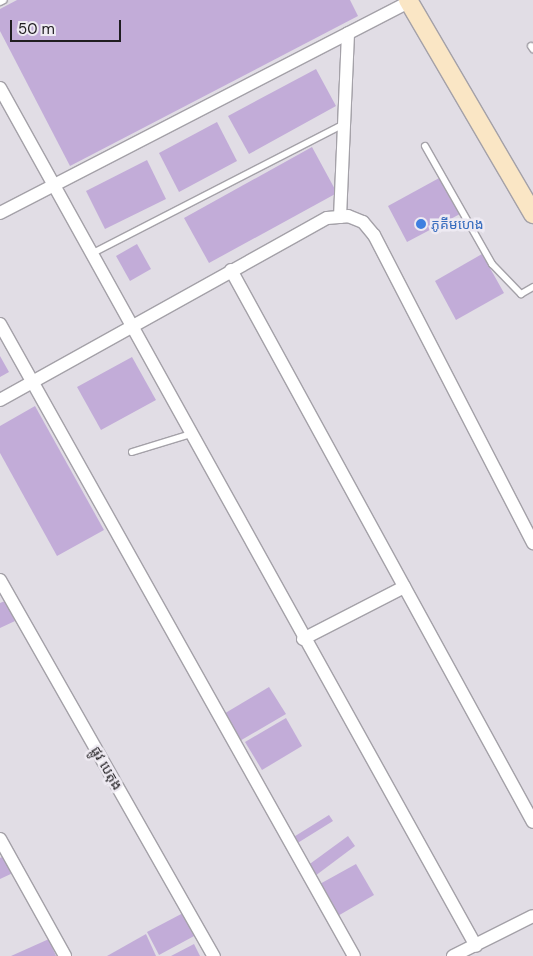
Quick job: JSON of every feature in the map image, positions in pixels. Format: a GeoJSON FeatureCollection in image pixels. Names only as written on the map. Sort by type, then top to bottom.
{"type":"FeatureCollection","features":[{"type":"Feature","properties":{"kind":"main road"},"geometry":{"type":"LineString","coordinates":[[408,1],[533,214]]}},
{"type":"Feature","properties":{"kind":"street"},"geometry":{"type":"LineString","coordinates":[[0,213],[408,1]]}},
{"type":"Feature","properties":{"kind":"street"},"geometry":{"type":"LineString","coordinates":[[340,217],[348,33]]}},
{"type":"Feature","properties":{"kind":"street"},"geometry":{"type":"LineString","coordinates":[[0,88],[303,639],[476,946]]}},
{"type":"Feature","properties":{"kind":"street"},"geometry":{"type":"LineString","coordinates":[[0,400],[327,218],[340,217],[363,222],[374,235],[533,543]]}},
{"type":"Feature","properties":{"kind":"street"},"geometry":{"type":"LineString","coordinates":[[231,270],[533,822]]}},
{"type":"Feature","properties":{"kind":"street"},"geometry":{"type":"LineString","coordinates":[[0,324],[354,956]]}},
{"type":"Feature","properties":{"kind":"street","name":"ផ្លូវ បេតុង"},"geometry":{"type":"LineString","coordinates":[[0,580],[214,956]]}},
{"type":"Feature","properties":{"kind":"street"},"geometry":{"type":"LineString","coordinates":[[303,639],[404,587]]}},
{"type":"Feature","properties":{"kind":"street"},"geometry":{"type":"LineString","coordinates":[[0,839],[65,956]]}},
{"type":"Feature","properties":{"kind":"street"},"geometry":{"type":"LineString","coordinates":[[453,956],[533,916]]}},
{"type":"Feature","properties":{"kind":"lane"},"geometry":{"type":"LineString","coordinates":[[0,2],[4,0]]}},
{"type":"Feature","properties":{"kind":"lane"},"geometry":{"type":"LineString","coordinates":[[91,254],[344,124]]}},
{"type":"Feature","properties":{"kind":"lane"},"geometry":{"type":"LineString","coordinates":[[425,146],[492,264],[521,294],[533,287]]}},
{"type":"Feature","properties":{"kind":"lane"},"geometry":{"type":"LineString","coordinates":[[132,452],[190,434]]}},
{"type":"Feature","properties":{"kind":"building"},"geometry":{"type":"Polygon","coordinates":[[[17,0],[350,0],[358,16],[70,166],[0,31],[0,9],[17,0]]]}},
{"type":"Feature","properties":{"kind":"building"},"geometry":{"type":"Polygon","coordinates":[[[316,69],[336,106],[249,154],[228,116],[316,69]]]}},
{"type":"Feature","properties":{"kind":"building"},"geometry":{"type":"Polygon","coordinates":[[[217,122],[237,161],[179,192],[159,153],[217,122]]]}},
{"type":"Feature","properties":{"kind":"building"},"geometry":{"type":"Polygon","coordinates":[[[312,147],[337,193],[209,263],[184,218],[312,147]]]}},
{"type":"Feature","properties":{"kind":"building"},"geometry":{"type":"Polygon","coordinates":[[[147,160],[166,199],[105,229],[86,191],[147,160]]]}},
{"type":"Feature","properties":{"kind":"building"},"geometry":{"type":"Polygon","coordinates":[[[441,177],[460,214],[407,242],[388,206],[441,177]]]}},
{"type":"Feature","properties":{"kind":"building"},"geometry":{"type":"Polygon","coordinates":[[[137,244],[151,269],[130,281],[116,256],[137,244]]]}},
{"type":"Feature","properties":{"kind":"building"},"geometry":{"type":"Polygon","coordinates":[[[482,254],[504,293],[456,320],[435,281],[482,254]]]}},
{"type":"Feature","properties":{"kind":"building"},"geometry":{"type":"Polygon","coordinates":[[[0,356],[9,372],[0,377],[0,356]]]}},
{"type":"Feature","properties":{"kind":"building"},"geometry":{"type":"Polygon","coordinates":[[[132,357],[156,400],[101,430],[77,387],[132,357]]]}},
{"type":"Feature","properties":{"kind":"building"},"geometry":{"type":"Polygon","coordinates":[[[35,406],[104,530],[57,556],[0,453],[0,426],[35,406]]]}},
{"type":"Feature","properties":{"kind":"building"},"geometry":{"type":"Polygon","coordinates":[[[5,601],[15,621],[0,628],[0,603],[5,601]]]}},
{"type":"Feature","properties":{"kind":"building"},"geometry":{"type":"Polygon","coordinates":[[[269,687],[286,714],[238,742],[222,715],[269,687]]]}},
{"type":"Feature","properties":{"kind":"building"},"geometry":{"type":"Polygon","coordinates":[[[286,718],[302,746],[262,770],[245,742],[286,718]]]}},
{"type":"Feature","properties":{"kind":"building"},"geometry":{"type":"Polygon","coordinates":[[[329,815],[333,821],[296,844],[292,838],[329,815]]]}},
{"type":"Feature","properties":{"kind":"building"},"geometry":{"type":"Polygon","coordinates":[[[348,836],[355,846],[315,876],[307,866],[348,836]]]}},
{"type":"Feature","properties":{"kind":"building"},"geometry":{"type":"Polygon","coordinates":[[[6,855],[15,872],[0,879],[0,858],[6,855]]]}},
{"type":"Feature","properties":{"kind":"building"},"geometry":{"type":"Polygon","coordinates":[[[356,864],[374,895],[336,917],[318,885],[356,864]]]}},
{"type":"Feature","properties":{"kind":"building"},"geometry":{"type":"Polygon","coordinates":[[[185,912],[196,935],[159,955],[147,932],[185,912]]]}},
{"type":"Feature","properties":{"kind":"building"},"geometry":{"type":"Polygon","coordinates":[[[146,934],[156,956],[107,956],[146,934]]]}},
{"type":"Feature","properties":{"kind":"building"},"geometry":{"type":"Polygon","coordinates":[[[49,939],[56,956],[11,956],[49,939]]]}},
{"type":"Feature","properties":{"kind":"building"},"geometry":{"type":"Polygon","coordinates":[[[194,944],[200,956],[171,956],[194,944]]]}},
{"type":"Feature","properties":{"kind":"place","name":"ភូគីមហេង"},"geometry":{"type":"Point","coordinates":[421,224]}}]}
